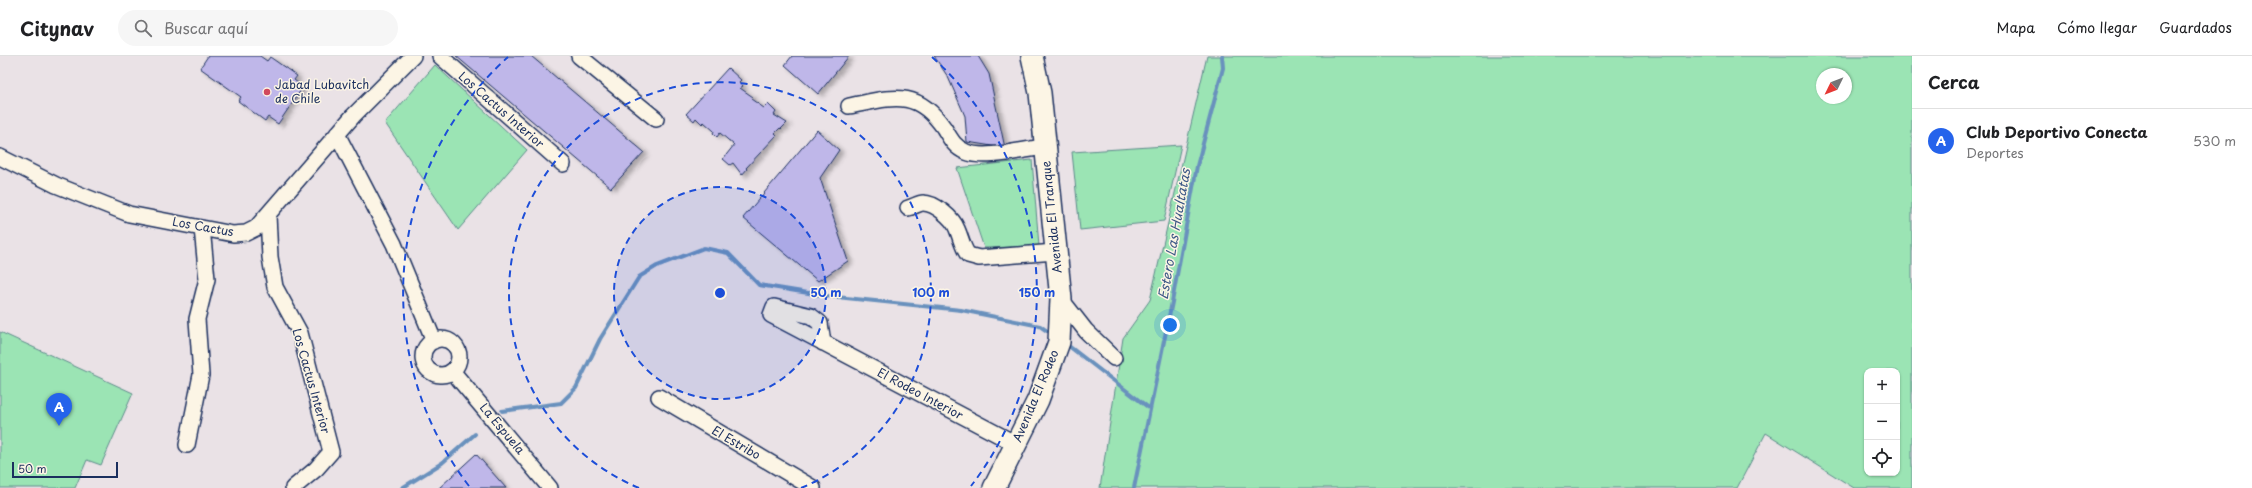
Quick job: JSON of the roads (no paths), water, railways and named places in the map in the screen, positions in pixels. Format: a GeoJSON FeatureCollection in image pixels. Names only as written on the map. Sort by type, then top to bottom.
{"type":"FeatureCollection","features":[{"type":"Feature","properties":{"kind":"street","name":"Los Cactus"},"geometry":{"type":"LineString","coordinates":[[0,157],[56,185],[129,214],[233,234],[246,233],[256,228],[337,134],[412,56]]}},
{"type":"Feature","properties":{"kind":"street","name":"Los Cactus Interior"},"geometry":{"type":"LineString","coordinates":[[440,56],[563,164]]}},
{"type":"Feature","properties":{"kind":"street"},"geometry":{"type":"LineString","coordinates":[[579,56],[656,119]]}},
{"type":"Feature","properties":{"kind":"street","name":"Avenida El Tranque"},"geometry":{"type":"LineString","coordinates":[[1032,56],[1040,93],[1055,252],[1061,299]]}},
{"type":"Feature","properties":{"kind":"street"},"geometry":{"type":"LineString","coordinates":[[849,106],[897,97],[914,100],[933,113],[954,143],[974,154],[1045,147]]}},
{"type":"Feature","properties":{"kind":"street"},"geometry":{"type":"LineString","coordinates":[[337,134],[394,244],[434,340]]}},
{"type":"Feature","properties":{"kind":"street"},"geometry":{"type":"LineString","coordinates":[[908,208],[923,203],[935,206],[950,218],[957,228],[960,243],[968,255],[979,258],[1055,252]]}},
{"type":"Feature","properties":{"kind":"street","name":"Los Cactus Interior"},"geometry":{"type":"LineString","coordinates":[[268,215],[275,287],[300,333],[331,452],[316,469],[293,488]]}},
{"type":"Feature","properties":{"kind":"street"},"geometry":{"type":"LineString","coordinates":[[187,445],[201,375],[197,318],[206,279],[202,228]]}},
{"type":"Feature","properties":{"kind":"street"},"geometry":{"type":"LineString","coordinates":[[1061,299],[1086,331],[1114,358]]}},
{"type":"Feature","properties":{"kind":"street","name":"Avenida El Rodeo"},"geometry":{"type":"LineString","coordinates":[[994,488],[1038,400],[1059,342],[1061,299]]}},
{"type":"Feature","properties":{"kind":"street"},"geometry":{"type":"LineString","coordinates":[[434,340],[449,340],[458,349],[459,361],[453,372],[440,375],[434,373],[425,364],[424,352],[426,346],[434,340]]}},
{"type":"Feature","properties":{"kind":"street","name":"El Rodeo Interior"},"geometry":{"type":"LineString","coordinates":[[823,343],[1016,444]]}},
{"type":"Feature","properties":{"kind":"street","name":"La Espuela"},"geometry":{"type":"LineString","coordinates":[[453,372],[550,488]]}},
{"type":"Feature","properties":{"kind":"street","name":"El Estribo"},"geometry":{"type":"LineString","coordinates":[[658,397],[813,488]]}},
{"type":"Feature","properties":{"kind":"waterway","name":"Estero Las Hualtatas"},"geometry":{"type":"LineString","coordinates":[[1134,488],[1172,302],[1197,166],[1223,68],[1222,56]]}},
{"type":"Feature","properties":{"kind":"waterway"},"geometry":{"type":"LineString","coordinates":[[502,411],[561,403],[576,388],[600,339],[639,277],[657,266],[704,248],[728,253],[759,285],[827,296],[961,310],[1040,326],[1047,331]]}},
{"type":"Feature","properties":{"kind":"waterway"},"geometry":{"type":"LineString","coordinates":[[1070,347],[1149,408]]}},
{"type":"Feature","properties":{"kind":"waterway"},"geometry":{"type":"LineString","coordinates":[[402,488],[442,463],[475,434]]}},
{"type":"Feature","properties":{"kind":"place","name":"Jabad Lubavitch de Chile"},"geometry":{"type":"Point","coordinates":[267,92]}},
{"type":"Feature","properties":{"kind":"place","name":"Club Deportivo Conecta"},"geometry":{"type":"Point","coordinates":[59,426]}}]}
